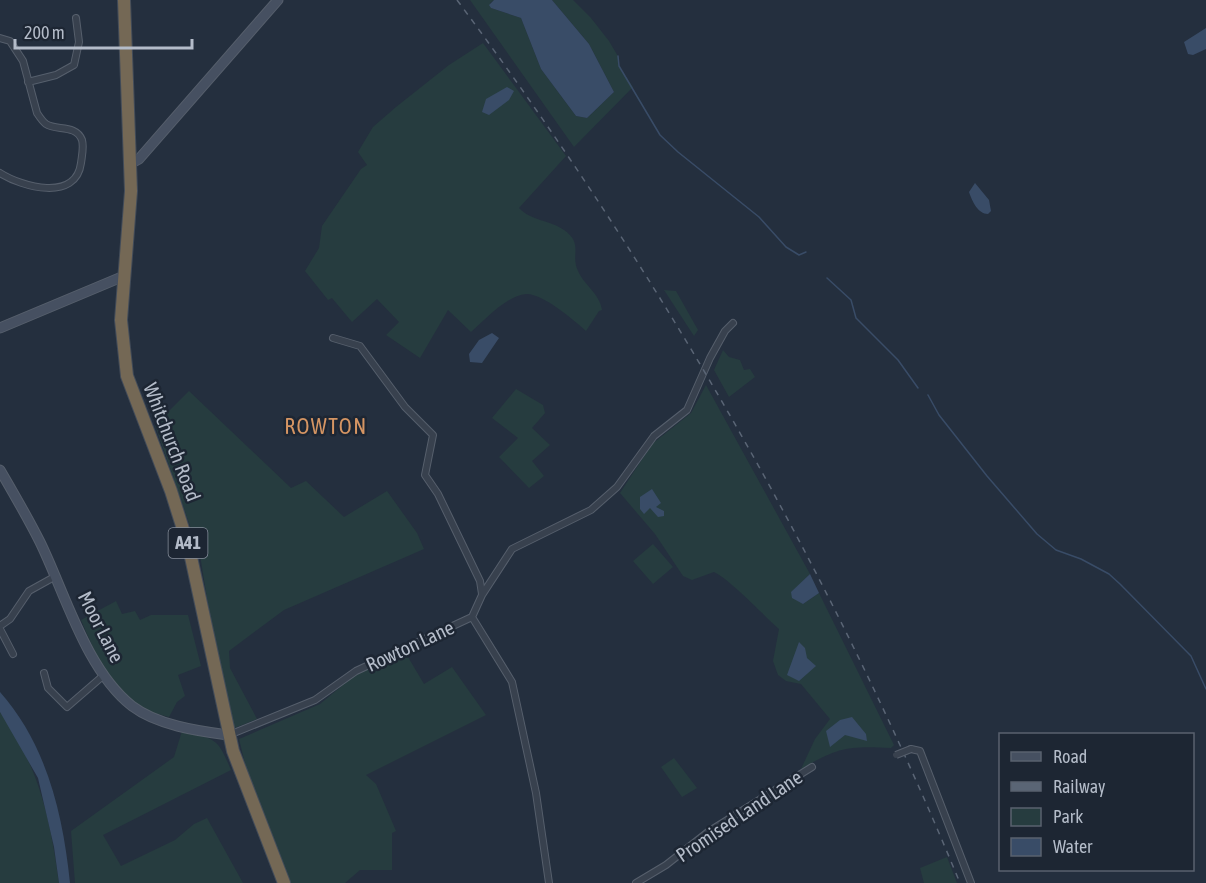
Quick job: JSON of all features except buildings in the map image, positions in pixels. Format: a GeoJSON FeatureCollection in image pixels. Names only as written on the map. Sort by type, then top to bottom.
{"type":"FeatureCollection","features":[{"type":"Feature","properties":{"kind":"highway","name":"Whitchurch Road"},"geometry":{"type":"LineString","coordinates":[[124,0],[131,191],[121,320],[127,376],[171,491],[189,548],[228,735],[248,795],[284,883]]}},
{"type":"Feature","properties":{"kind":"street"},"geometry":{"type":"LineString","coordinates":[[130,164],[139,159],[278,0]]}},
{"type":"Feature","properties":{"kind":"street"},"geometry":{"type":"LineString","coordinates":[[28,82],[56,75],[74,65],[79,42],[75,18]]}},
{"type":"Feature","properties":{"kind":"street"},"geometry":{"type":"LineString","coordinates":[[0,38],[10,40],[16,47],[37,113],[47,125],[74,130],[82,138],[81,168],[77,177],[68,184],[33,188],[15,183],[0,174]]}},
{"type":"Feature","properties":{"kind":"street"},"geometry":{"type":"LineString","coordinates":[[0,328],[124,276]]}},
{"type":"Feature","properties":{"kind":"street"},"geometry":{"type":"LineString","coordinates":[[472,617],[482,595],[512,549],[531,537],[575,520],[591,510],[618,487],[654,436],[687,410],[710,358],[725,331],[733,323]]}},
{"type":"Feature","properties":{"kind":"street"},"geometry":{"type":"LineString","coordinates":[[333,338],[360,346],[405,407],[433,435],[425,475],[442,503],[480,581],[482,595]]}},
{"type":"Feature","properties":{"kind":"street","name":"Moor Lane"},"geometry":{"type":"LineString","coordinates":[[0,470],[56,576],[104,675],[122,696],[148,714],[189,728],[228,735]]}},
{"type":"Feature","properties":{"kind":"street"},"geometry":{"type":"LineString","coordinates":[[13,654],[0,627],[9,619],[29,591],[56,576]]}},
{"type":"Feature","properties":{"kind":"street","name":"Rowton Lane"},"geometry":{"type":"LineString","coordinates":[[228,735],[315,700],[356,671],[472,617],[512,682],[536,793],[549,883]]}},
{"type":"Feature","properties":{"kind":"street"},"geometry":{"type":"LineString","coordinates":[[44,673],[48,688],[67,707],[104,675]]}},
{"type":"Feature","properties":{"kind":"street"},"geometry":{"type":"LineString","coordinates":[[896,755],[911,749],[920,751],[971,883]]}},
{"type":"Feature","properties":{"kind":"street","name":"Promised Land Lane"},"geometry":{"type":"LineString","coordinates":[[636,883],[666,865],[718,826],[812,767]]}},
{"type":"Feature","properties":{"kind":"green space"},"geometry":{"type":"Polygon","coordinates":[[[470,0],[494,0],[490,3],[491,8],[521,18],[541,69],[576,116],[587,118],[614,92],[589,44],[552,0],[573,0],[591,18],[609,41],[619,58],[619,66],[633,87],[574,147],[470,0]]]}},
{"type":"Feature","properties":{"kind":"green space"},"geometry":{"type":"Polygon","coordinates":[[[483,43],[566,156],[519,208],[529,216],[559,227],[570,235],[574,240],[578,271],[595,294],[602,310],[586,331],[549,302],[526,294],[511,299],[471,332],[448,310],[420,358],[386,335],[399,322],[377,299],[352,322],[332,298],[328,300],[305,271],[319,248],[322,226],[361,169],[367,165],[358,152],[373,127],[449,65],[483,43]]]}},
{"type":"Feature","properties":{"kind":"green space"},"geometry":{"type":"Polygon","coordinates":[[[664,290],[676,291],[698,330],[694,336],[664,290]]]}},
{"type":"Feature","properties":{"kind":"green space"},"geometry":{"type":"Polygon","coordinates":[[[723,350],[729,357],[740,360],[744,370],[750,369],[755,377],[729,397],[714,370],[723,350]]]}},
{"type":"Feature","properties":{"kind":"green space"},"geometry":{"type":"Polygon","coordinates":[[[706,385],[810,574],[794,590],[803,604],[819,593],[894,745],[891,748],[864,747],[835,752],[801,769],[815,739],[830,719],[801,684],[786,681],[778,675],[773,661],[779,629],[738,590],[714,572],[692,580],[683,576],[655,534],[620,493],[652,444],[691,413],[706,385]]]}},
{"type":"Feature","properties":{"kind":"green space"},"geometry":{"type":"Polygon","coordinates":[[[516,389],[543,405],[545,413],[532,428],[550,445],[532,461],[544,476],[529,488],[499,457],[518,438],[492,418],[516,389]]]}},
{"type":"Feature","properties":{"kind":"green space"},"geometry":{"type":"Polygon","coordinates":[[[189,391],[291,488],[306,481],[344,517],[387,491],[417,533],[424,549],[284,610],[229,651],[230,668],[257,719],[232,729],[217,660],[200,555],[155,425],[189,391]]]}},
{"type":"Feature","properties":{"kind":"green space"},"geometry":{"type":"Polygon","coordinates":[[[653,544],[673,567],[653,584],[633,561],[653,544]]]}},
{"type":"Feature","properties":{"kind":"green space"},"geometry":{"type":"Polygon","coordinates":[[[116,601],[122,614],[135,611],[140,620],[151,615],[188,615],[201,666],[178,675],[185,696],[177,702],[169,717],[144,710],[127,698],[110,678],[91,643],[81,620],[116,601]]]}},
{"type":"Feature","properties":{"kind":"green space"},"geometry":{"type":"Polygon","coordinates":[[[405,652],[424,684],[452,667],[486,715],[366,775],[376,784],[396,831],[392,833],[392,870],[360,870],[345,883],[290,883],[252,792],[239,739],[320,704],[355,675],[405,652]]]}},
{"type":"Feature","properties":{"kind":"green space"},"geometry":{"type":"Polygon","coordinates":[[[0,712],[24,753],[41,793],[59,883],[0,883],[0,712]]]}},
{"type":"Feature","properties":{"kind":"green space"},"geometry":{"type":"Polygon","coordinates":[[[182,731],[214,742],[219,746],[231,770],[103,835],[121,866],[175,840],[194,824],[207,818],[243,883],[75,883],[71,831],[174,757],[182,731]]]}},
{"type":"Feature","properties":{"kind":"green space"},"geometry":{"type":"Polygon","coordinates":[[[674,758],[697,788],[682,797],[661,767],[674,758]]]}},
{"type":"Feature","properties":{"kind":"green space"},"geometry":{"type":"Polygon","coordinates":[[[947,857],[957,883],[924,883],[920,868],[947,857]]]}},
{"type":"Feature","properties":{"kind":"water"},"geometry":{"type":"Polygon","coordinates":[[[494,0],[552,0],[589,44],[614,92],[587,118],[576,116],[541,69],[521,18],[491,8],[489,5],[494,0]]]}},
{"type":"Feature","properties":{"kind":"water"},"geometry":{"type":"Polygon","coordinates":[[[1206,28],[1206,49],[1193,55],[1188,54],[1184,42],[1206,28]]]}},
{"type":"Feature","properties":{"kind":"water"},"geometry":{"type":"Polygon","coordinates":[[[507,87],[514,91],[509,100],[489,115],[482,112],[486,99],[507,87]]]}},
{"type":"Feature","properties":{"kind":"water"},"geometry":{"type":"Polygon","coordinates":[[[975,183],[989,200],[991,211],[988,214],[978,209],[970,196],[969,192],[975,183]]]}},
{"type":"Feature","properties":{"kind":"water"},"geometry":{"type":"Polygon","coordinates":[[[492,333],[499,338],[482,363],[470,362],[469,354],[479,340],[492,333]]]}},
{"type":"Feature","properties":{"kind":"water"},"geometry":{"type":"Polygon","coordinates":[[[652,489],[661,503],[656,507],[664,511],[664,516],[658,517],[650,508],[644,514],[640,509],[640,497],[652,489]]]}},
{"type":"Feature","properties":{"kind":"water"},"geometry":{"type":"Polygon","coordinates":[[[810,574],[819,593],[803,604],[792,598],[791,592],[810,574]]]}},
{"type":"Feature","properties":{"kind":"water"},"geometry":{"type":"Polygon","coordinates":[[[799,642],[805,648],[807,658],[816,666],[799,681],[787,675],[799,642]]]}},
{"type":"Feature","properties":{"kind":"water"},"geometry":{"type":"Polygon","coordinates":[[[0,692],[30,735],[50,782],[63,832],[70,883],[59,883],[54,847],[38,778],[0,712],[0,692]]]}},
{"type":"Feature","properties":{"kind":"water"},"geometry":{"type":"Polygon","coordinates":[[[852,717],[866,734],[867,741],[845,735],[830,747],[826,731],[840,720],[852,717]]]}},
{"type":"Feature","properties":{"kind":"waterway"},"geometry":{"type":"LineString","coordinates":[[618,56],[619,66],[660,135],[759,217],[786,247],[799,255],[806,252]]}},
{"type":"Feature","properties":{"kind":"waterway"},"geometry":{"type":"LineString","coordinates":[[827,278],[851,300],[856,318],[898,360],[918,388]]}},
{"type":"Feature","properties":{"kind":"waterway"},"geometry":{"type":"LineString","coordinates":[[928,395],[939,415],[1037,534],[1056,550],[1081,559],[1109,574],[1120,584],[1191,656],[1206,689]]}},
{"type":"Feature","properties":{"kind":"railway"},"geometry":{"type":"LineString","coordinates":[[457,0],[603,208],[671,316],[736,426],[855,651],[910,766],[960,883]]}},
{"type":"Feature","properties":{"kind":"district","name":"ROWTON"},"geometry":{"type":"Point","coordinates":[326,426]}}]}
